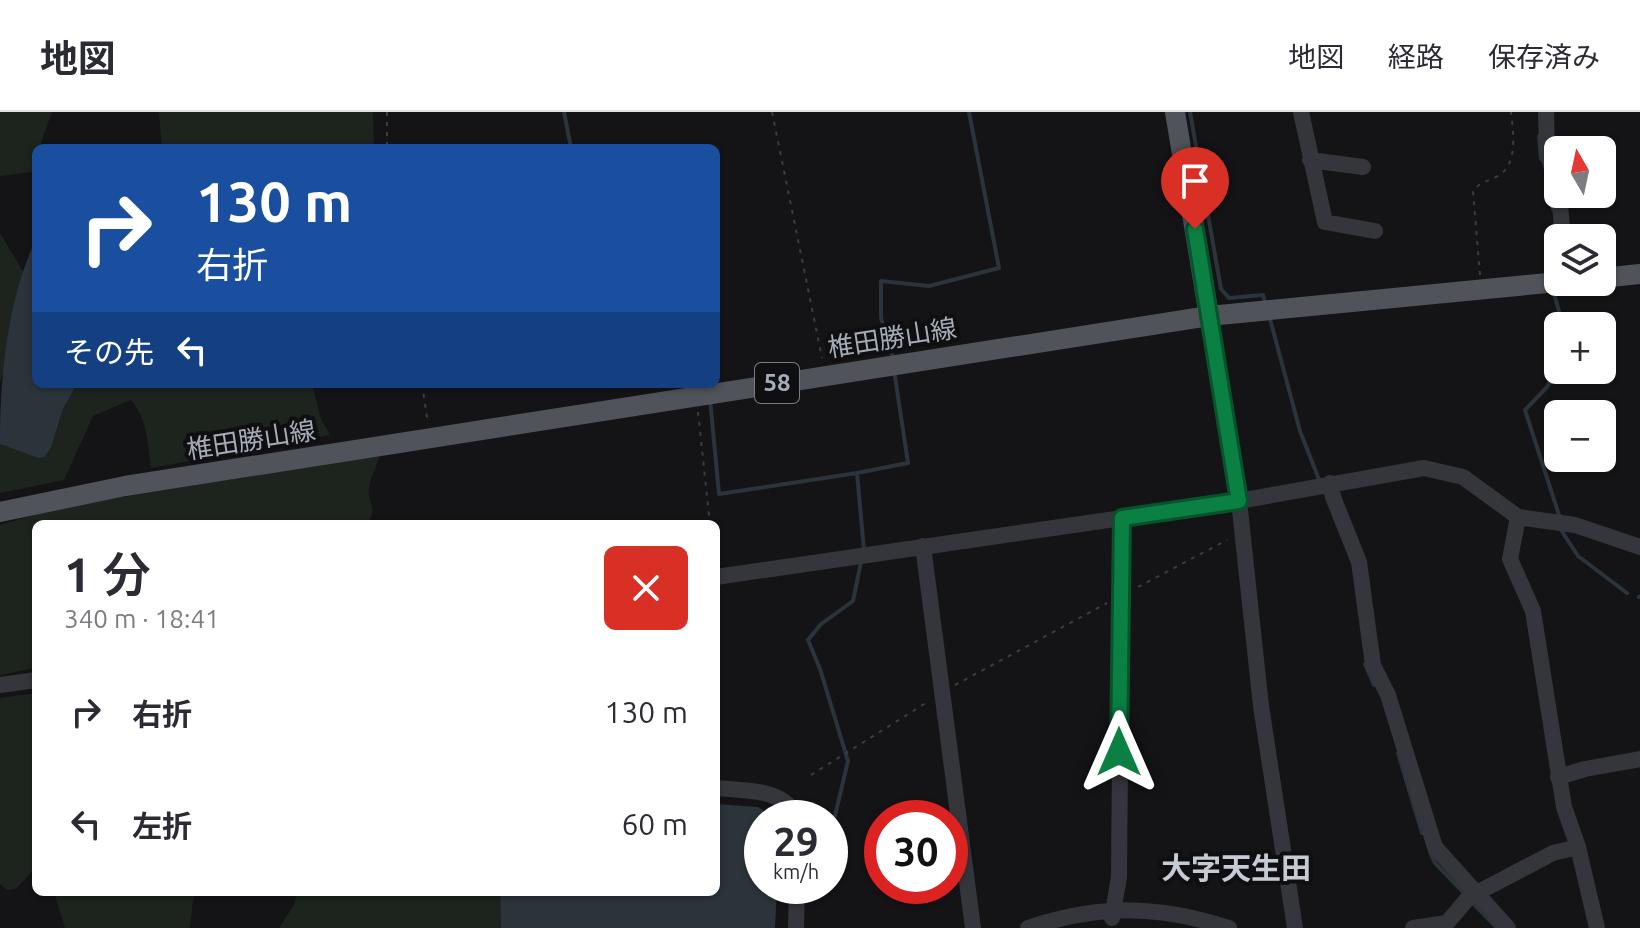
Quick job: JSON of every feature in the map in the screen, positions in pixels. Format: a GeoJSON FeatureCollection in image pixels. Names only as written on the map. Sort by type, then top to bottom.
{"type":"FeatureCollection","features":[{"type":"Feature","properties":{"kind":"main road"},"geometry":{"type":"LineString","coordinates":[[1175,112],[1209,316]]}},
{"type":"Feature","properties":{"kind":"main road"},"geometry":{"type":"LineString","coordinates":[[1616,277],[1640,274]]}},
{"type":"Feature","properties":{"kind":"main road","name":"椎田勝山線"},"geometry":{"type":"LineString","coordinates":[[0,512],[125,486],[1209,316],[1544,283]]}},
{"type":"Feature","properties":{"kind":"street"},"geometry":{"type":"LineString","coordinates":[[1301,112],[1325,222],[1375,231]]}},
{"type":"Feature","properties":{"kind":"street"},"geometry":{"type":"LineString","coordinates":[[1546,112],[1547,136]]}},
{"type":"Feature","properties":{"kind":"street"},"geometry":{"type":"LineString","coordinates":[[1310,160],[1363,167]]}},
{"type":"Feature","properties":{"kind":"street"},"geometry":{"type":"LineString","coordinates":[[1209,316],[1239,501],[1261,706],[1295,928],[1287,928]]}},
{"type":"Feature","properties":{"kind":"street"},"geometry":{"type":"LineString","coordinates":[[720,576],[1239,501],[1315,489],[1330,483],[1405,469],[1441,470],[1480,487],[1518,517],[1575,525],[1640,547]]}},
{"type":"Feature","properties":{"kind":"street"},"geometry":{"type":"LineString","coordinates":[[1330,483],[1359,562],[1373,665],[1388,695],[1430,834],[1445,862],[1508,928]]}},
{"type":"Feature","properties":{"kind":"street"},"geometry":{"type":"LineString","coordinates":[[1518,517],[1510,559],[1533,611],[1564,807],[1578,847],[1597,928]]}},
{"type":"Feature","properties":{"kind":"street"},"geometry":{"type":"LineString","coordinates":[[1112,914],[1119,877],[1122,518]]}},
{"type":"Feature","properties":{"kind":"street"},"geometry":{"type":"LineString","coordinates":[[923,546],[973,928]]}},
{"type":"Feature","properties":{"kind":"street"},"geometry":{"type":"LineString","coordinates":[[0,685],[32,681]]}},
{"type":"Feature","properties":{"kind":"street"},"geometry":{"type":"LineString","coordinates":[[1558,777],[1640,759]]}},
{"type":"Feature","properties":{"kind":"street"},"geometry":{"type":"LineString","coordinates":[[720,789],[784,800]]}},
{"type":"Feature","properties":{"kind":"street"},"geometry":{"type":"LineString","coordinates":[[1413,928],[1447,923],[1469,897],[1553,853],[1578,847]]}},
{"type":"Feature","properties":{"kind":"street"},"geometry":{"type":"LineString","coordinates":[[796,928],[797,904]]}},
{"type":"Feature","properties":{"kind":"street"},"geometry":{"type":"LineString","coordinates":[[1028,928],[1068,915],[1112,914],[1175,914],[1229,928]]}},
{"type":"Feature","properties":{"kind":"path"},"geometry":{"type":"LineString","coordinates":[[387,112],[387,144]]}},
{"type":"Feature","properties":{"kind":"path"},"geometry":{"type":"LineString","coordinates":[[772,112],[825,375]]}},
{"type":"Feature","properties":{"kind":"path"},"geometry":{"type":"LineString","coordinates":[[1482,288],[1473,191],[1502,174],[1509,163],[1513,144],[1511,112]]}},
{"type":"Feature","properties":{"kind":"path"},"geometry":{"type":"LineString","coordinates":[[423,388],[430,437]]}},
{"type":"Feature","properties":{"kind":"path"},"geometry":{"type":"LineString","coordinates":[[696,395],[710,520]]}},
{"type":"Feature","properties":{"kind":"path"},"geometry":{"type":"LineString","coordinates":[[811,775],[943,692],[1227,540]]}},
{"type":"Feature","properties":{"kind":"shaded area"},"geometry":{"type":"Polygon","coordinates":[[[0,112],[52,112],[40,144],[32,144],[32,172],[0,176],[0,112]]]}},
{"type":"Feature","properties":{"kind":"shaded area"},"geometry":{"type":"Polygon","coordinates":[[[159,112],[373,112],[374,144],[162,144],[159,112]]]}},
{"type":"Feature","properties":{"kind":"shaded area"},"geometry":{"type":"Polygon","coordinates":[[[0,233],[24,273],[0,383],[0,233]]]}},
{"type":"Feature","properties":{"kind":"shaded area"},"geometry":{"type":"Polygon","coordinates":[[[32,249],[32,388],[75,388],[63,409],[51,448],[44,457],[38,458],[0,444],[7,339],[32,249]]]}},
{"type":"Feature","properties":{"kind":"shaded area"},"geometry":{"type":"Polygon","coordinates":[[[75,388],[313,388],[321,419],[330,435],[151,468],[144,423],[131,400],[93,416],[64,480],[0,493],[0,444],[38,458],[51,448],[63,409],[75,388]]]}},
{"type":"Feature","properties":{"kind":"shaded area"},"geometry":{"type":"Polygon","coordinates":[[[380,455],[369,487],[373,511],[369,520],[32,520],[32,669],[0,675],[0,525],[61,507],[380,455]]]}},
{"type":"Feature","properties":{"kind":"shaded area"},"geometry":{"type":"Polygon","coordinates":[[[32,694],[32,871],[17,888],[7,890],[0,884],[0,698],[32,694]]]}},
{"type":"Feature","properties":{"kind":"shaded area"},"geometry":{"type":"Polygon","coordinates":[[[720,804],[744,806],[744,904],[776,904],[775,928],[501,928],[500,896],[720,896],[720,804]]]}},
{"type":"Feature","properties":{"kind":"shaded area"},"geometry":{"type":"Polygon","coordinates":[[[55,896],[196,896],[190,928],[65,928],[55,896]]]}},
{"type":"Feature","properties":{"kind":"shaded area"},"geometry":{"type":"Polygon","coordinates":[[[297,896],[500,896],[501,928],[279,928],[297,896]]]}},
{"type":"Feature","properties":{"kind":"waterway"},"geometry":{"type":"LineString","coordinates":[[564,112],[570,144]]}},
{"type":"Feature","properties":{"kind":"waterway"},"geometry":{"type":"LineString","coordinates":[[893,358],[881,318],[881,281],[929,286],[999,268],[969,112]]}},
{"type":"Feature","properties":{"kind":"waterway"},"geometry":{"type":"LineString","coordinates":[[1190,112],[1221,289],[1229,298],[1263,295],[1265,302]]}},
{"type":"Feature","properties":{"kind":"waterway"},"geometry":{"type":"LineString","coordinates":[[1539,136],[1541,159]]}},
{"type":"Feature","properties":{"kind":"waterway"},"geometry":{"type":"LineString","coordinates":[[1555,296],[1559,312]]}},
{"type":"Feature","properties":{"kind":"waterway"},"geometry":{"type":"LineString","coordinates":[[1269,315],[1300,431],[1320,482]]}},
{"type":"Feature","properties":{"kind":"waterway"},"geometry":{"type":"LineString","coordinates":[[857,473],[908,463],[894,370]]}},
{"type":"Feature","properties":{"kind":"waterway"},"geometry":{"type":"LineString","coordinates":[[1549,384],[1525,410],[1559,515]]}},
{"type":"Feature","properties":{"kind":"waterway"},"geometry":{"type":"LineString","coordinates":[[710,399],[719,494],[857,473],[864,550]]}},
{"type":"Feature","properties":{"kind":"waterway"},"geometry":{"type":"LineString","coordinates":[[1561,530],[1578,556],[1627,593]]}},
{"type":"Feature","properties":{"kind":"waterway"},"geometry":{"type":"LineString","coordinates":[[839,800],[848,761],[808,640],[821,624],[853,601],[861,562]]}},
{"type":"Feature","properties":{"kind":"waterway"},"geometry":{"type":"LineString","coordinates":[[1365,664],[1374,685]]}},
{"type":"Feature","properties":{"kind":"waterway"},"geometry":{"type":"LineString","coordinates":[[1398,753],[1422,833]]}},
{"type":"Feature","properties":{"kind":"waterway"},"geometry":{"type":"LineString","coordinates":[[1430,852],[1435,863],[1465,894]]}},
{"type":"Feature","properties":{"kind":"waterway"},"geometry":{"type":"LineString","coordinates":[[1471,901],[1497,928]]}},
{"type":"Feature","properties":{"kind":"district","name":"大字天生田"},"geometry":{"type":"Point","coordinates":[1236,869]}},
{"type":"Feature","properties":{"kind":"route"},"geometry":{"type":"LineString","coordinates":[[1119,752],[1122,518],[1239,501],[1195,229]]}}]}
